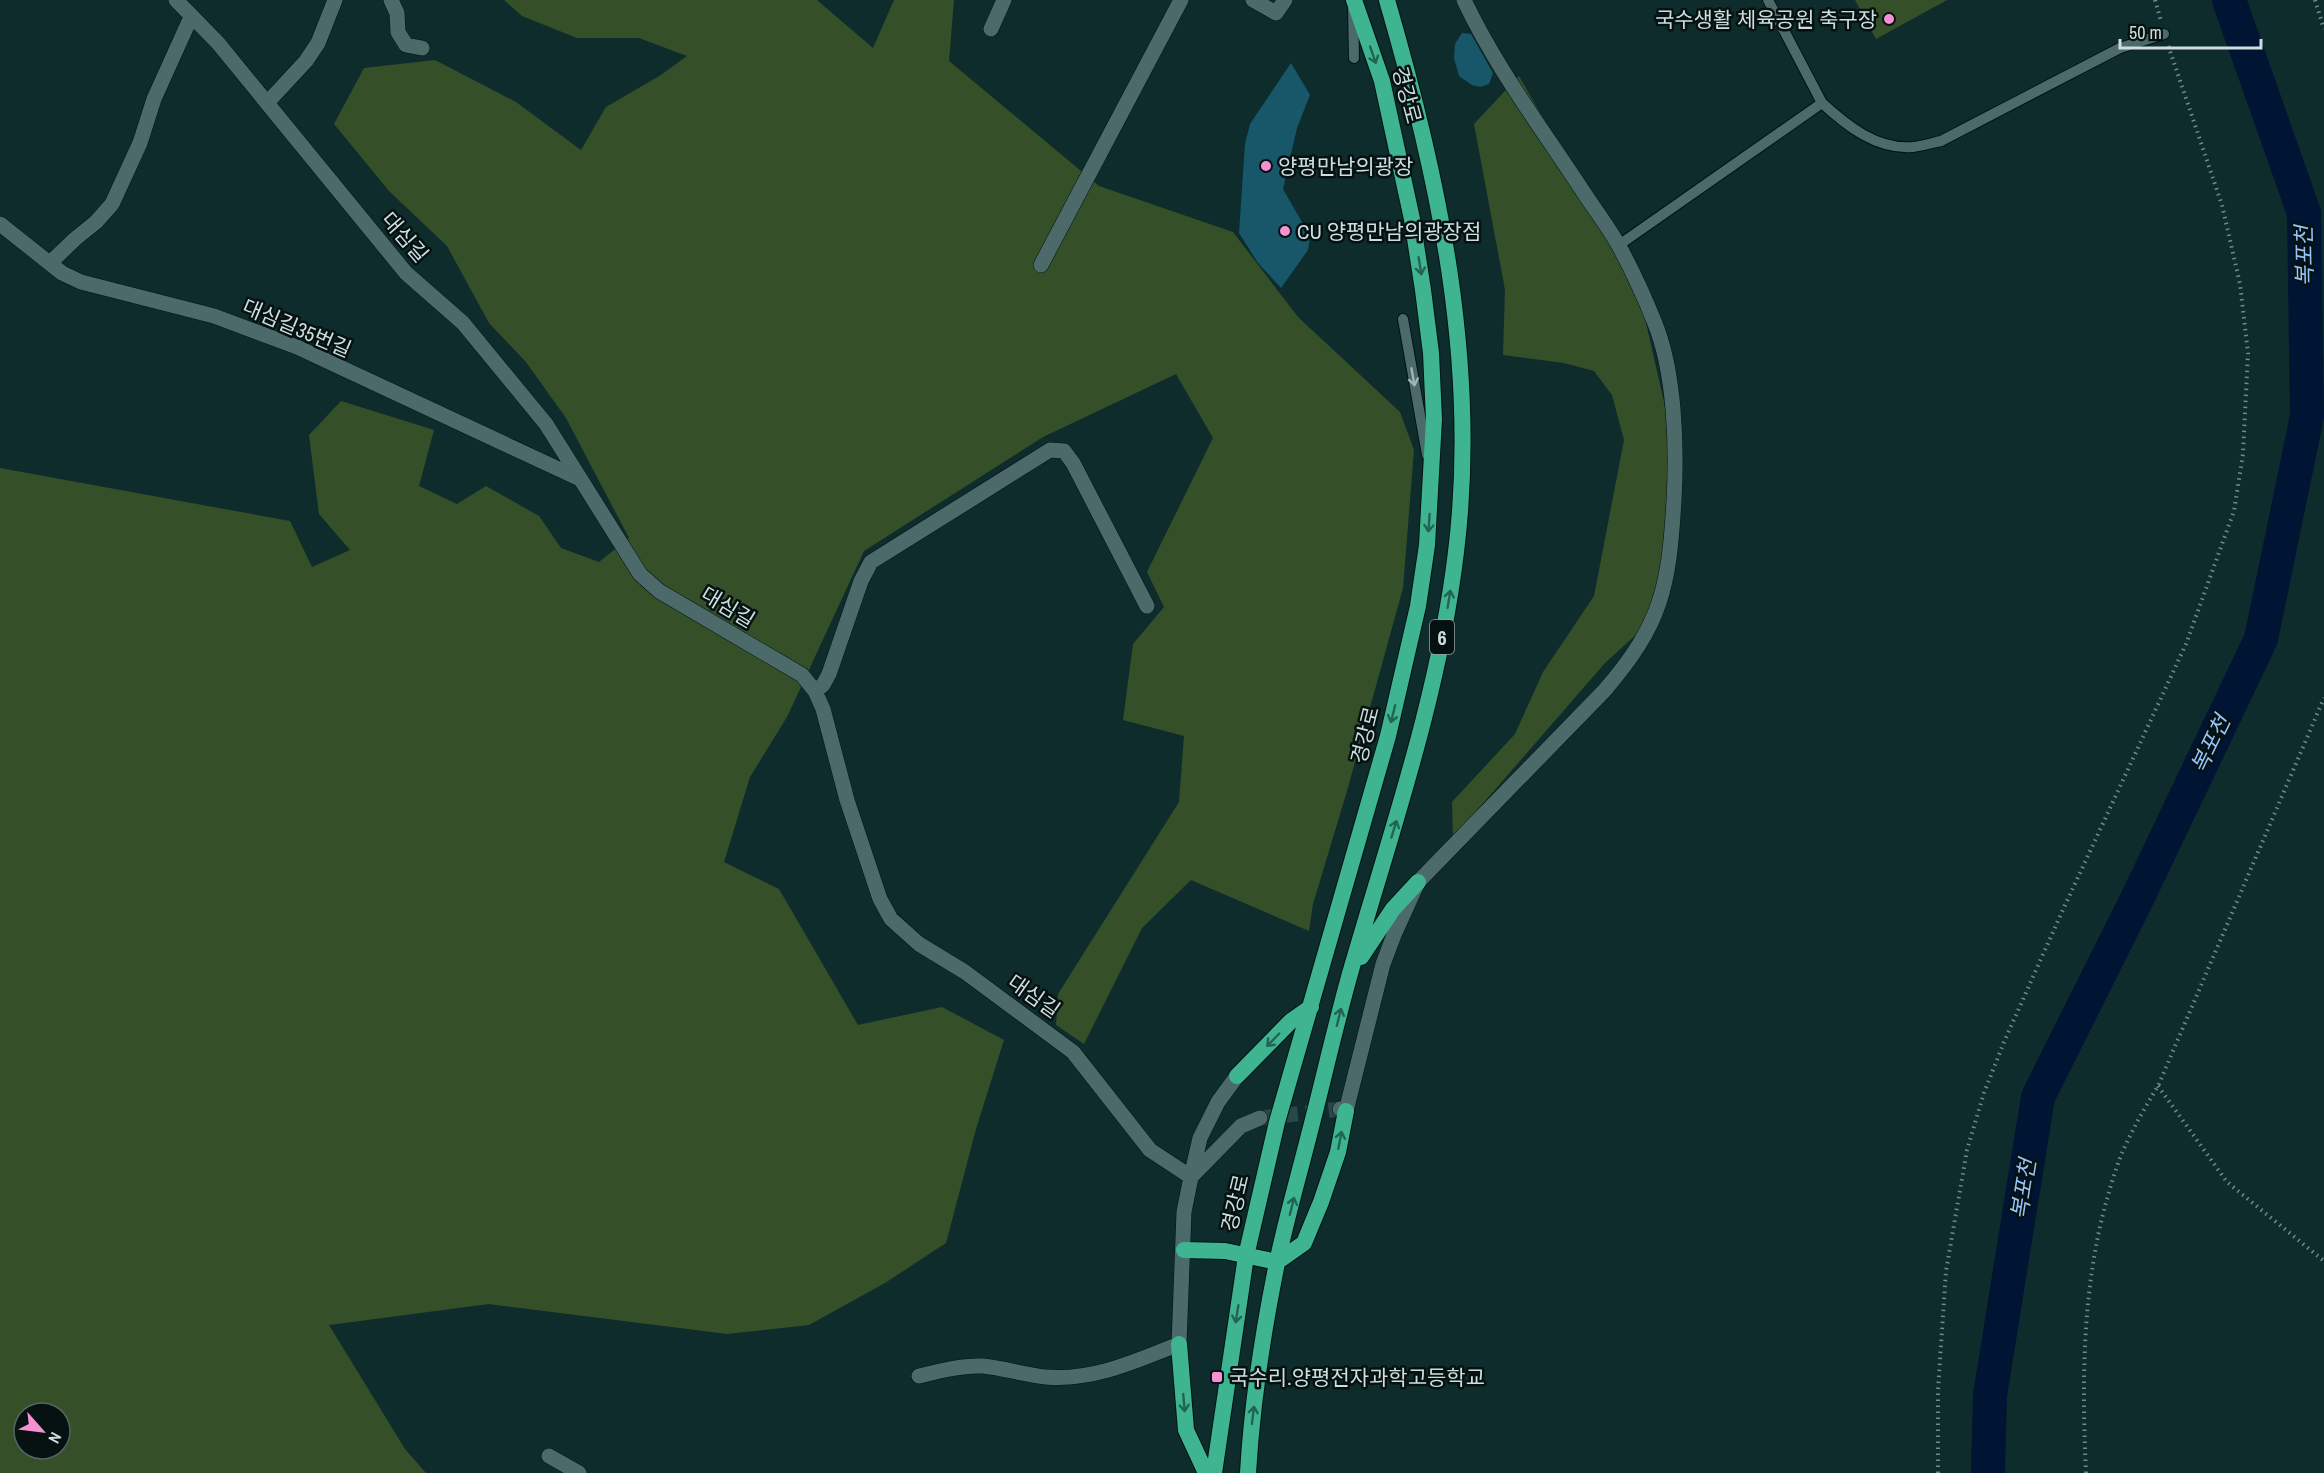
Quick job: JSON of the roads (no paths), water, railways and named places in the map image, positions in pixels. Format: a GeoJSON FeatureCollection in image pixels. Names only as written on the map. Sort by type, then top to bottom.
{"type":"FeatureCollection","features":[{"type":"Feature","properties":{"kind":"highway","name":"경강로"},"geometry":{"type":"LineString","coordinates":[[1214,1473],[1246,1256],[1277,1122],[1368,811],[1404,671],[1418,606],[1427,545],[1434,419],[1431,353],[1414,231],[1382,81],[1353,0]]}},
{"type":"Feature","properties":{"kind":"highway","name":"경강로"},"geometry":{"type":"LineString","coordinates":[[1248,1473],[1252,1418],[1277,1262],[1350,973],[1398,816],[1434,676],[1448,611],[1457,550],[1464,424],[1460,358],[1442,225],[1414,98],[1387,0]]}},
{"type":"Feature","properties":{"kind":"highway"},"geometry":{"type":"LineString","coordinates":[[1350,973],[1393,909],[1418,882]]}},
{"type":"Feature","properties":{"kind":"highway"},"geometry":{"type":"LineString","coordinates":[[1237,1076],[1291,1021],[1311,1007]]}},
{"type":"Feature","properties":{"kind":"highway"},"geometry":{"type":"LineString","coordinates":[[1184,1250],[1225,1251],[1277,1262],[1304,1243],[1338,1152],[1343,1110]]}},
{"type":"Feature","properties":{"kind":"highway"},"geometry":{"type":"LineString","coordinates":[[1179,1344],[1186,1430],[1206,1473]]}},
{"type":"Feature","properties":{"kind":"street","name":"대심길"},"geometry":{"type":"LineString","coordinates":[[176,0],[218,43],[406,273],[463,323],[546,424],[640,574],[659,591],[802,675],[815,691],[823,709],[838,770],[865,855],[880,899],[891,919],[919,944],[965,972],[1073,1052],[1150,1150],[1191,1177]]}},
{"type":"Feature","properties":{"kind":"street"},"geometry":{"type":"LineString","coordinates":[[267,103],[306,61],[318,43],[335,0]]}},
{"type":"Feature","properties":{"kind":"street"},"geometry":{"type":"LineString","coordinates":[[391,0],[397,13],[398,32],[406,45],[422,48]]}},
{"type":"Feature","properties":{"kind":"street"},"geometry":{"type":"LineString","coordinates":[[992,29],[1004,0]]}},
{"type":"Feature","properties":{"kind":"street"},"geometry":{"type":"LineString","coordinates":[[1041,265],[1180,0]]}},
{"type":"Feature","properties":{"kind":"street"},"geometry":{"type":"LineString","coordinates":[[1253,0],[1276,13],[1285,0]]}},
{"type":"Feature","properties":{"kind":"street"},"geometry":{"type":"LineString","coordinates":[[1343,1110],[1383,964],[1418,882],[1604,691],[1630,661],[1660,605],[1668,574],[1672,538],[1675,480],[1671,390],[1655,322],[1619,245],[1506,74],[1464,0]]}},
{"type":"Feature","properties":{"kind":"street"},"geometry":{"type":"LineString","coordinates":[[50,263],[96,222],[112,204],[140,143],[154,99],[192,17]]}},
{"type":"Feature","properties":{"kind":"street","name":"대심길35번길"},"geometry":{"type":"LineString","coordinates":[[0,224],[62,273],[81,282],[214,316],[297,347],[580,479]]}},
{"type":"Feature","properties":{"kind":"street"},"geometry":{"type":"LineString","coordinates":[[815,691],[823,686],[829,674],[861,581],[871,562],[1050,450],[1064,451],[1073,463],[1147,606]]}},
{"type":"Feature","properties":{"kind":"street"},"geometry":{"type":"LineString","coordinates":[[920,1376],[942,1370],[981,1366],[1048,1377],[1080,1375],[1112,1370],[1179,1344],[1184,1212],[1191,1177],[1200,1138],[1218,1102],[1237,1076]]}},
{"type":"Feature","properties":{"kind":"street"},"geometry":{"type":"LineString","coordinates":[[1191,1177],[1241,1126],[1260,1118]]}},
{"type":"Feature","properties":{"kind":"street"},"geometry":{"type":"LineString","coordinates":[[549,1456],[579,1473]]}},
{"type":"Feature","properties":{"kind":"lane"},"geometry":{"type":"LineString","coordinates":[[1353,0],[1353,58]]}},
{"type":"Feature","properties":{"kind":"lane"},"geometry":{"type":"LineString","coordinates":[[1768,0],[1822,103],[1848,127],[1881,143],[1911,147],[1941,141],[2120,48],[2164,34]]}},
{"type":"Feature","properties":{"kind":"lane"},"geometry":{"type":"LineString","coordinates":[[1619,245],[1822,103]]}},
{"type":"Feature","properties":{"kind":"lane"},"geometry":{"type":"LineString","coordinates":[[1403,319],[1431,484]]}},
{"type":"Feature","properties":{"kind":"waterway","name":"복포천"},"geometry":{"type":"LineString","coordinates":[[1988,1473],[1990,1395],[2038,1097],[2137,899],[2261,639],[2307,416],[2304,213],[2229,0]]}},
{"type":"Feature","properties":{"kind":"tunnel"},"geometry":{"type":"LineString","coordinates":[[1260,1118],[1340,1109]]}},
{"type":"Feature","properties":{"kind":"place","name":"국수생활 체육공원 축구장"},"geometry":{"type":"Point","coordinates":[1889,19]}},
{"type":"Feature","properties":{"kind":"place","name":"양평만남의광장"},"geometry":{"type":"Point","coordinates":[1266,166]}},
{"type":"Feature","properties":{"kind":"place","name":"CU 양평만남의광장점"},"geometry":{"type":"Point","coordinates":[1285,231]}},
{"type":"Feature","properties":{"kind":"place","name":"국수리.양평전자과학고등학교"},"geometry":{"type":"Point","coordinates":[1217,1377]}}]}
